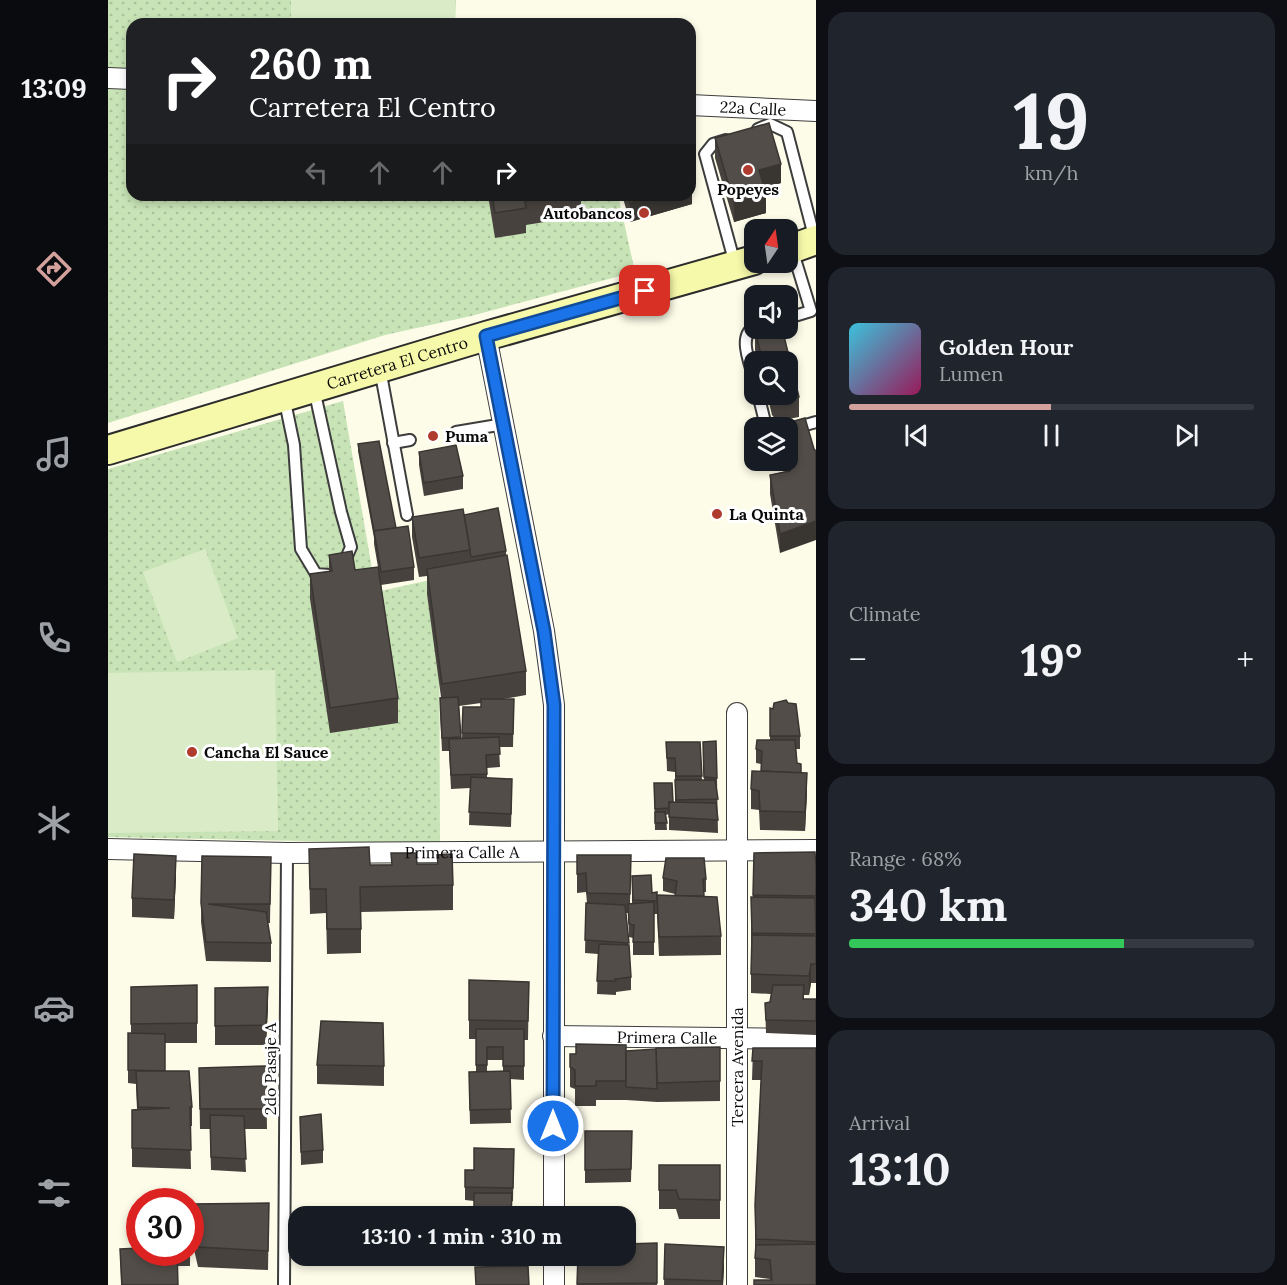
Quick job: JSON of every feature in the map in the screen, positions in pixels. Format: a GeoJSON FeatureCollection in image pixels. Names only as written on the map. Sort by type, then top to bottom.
{"type":"FeatureCollection","features":[{"type":"Feature","properties":{"kind":"main road","name":"Carretera El Centro"},"geometry":{"type":"LineString","coordinates":[[108,450],[486,336],[744,263]]}},
{"type":"Feature","properties":{"kind":"street"},"geometry":{"type":"LineString","coordinates":[[108,78],[126,79]]}},
{"type":"Feature","properties":{"kind":"street","name":"22a Calle"},"geometry":{"type":"LineString","coordinates":[[696,105],[816,111]]}},
{"type":"Feature","properties":{"kind":"street"},"geometry":{"type":"LineString","coordinates":[[486,336],[544,631],[554,705],[554,1206]]}},
{"type":"Feature","properties":{"kind":"street","name":"Tercera Avenida"},"geometry":{"type":"LineString","coordinates":[[737,713],[739,849],[737,1285]]}},
{"type":"Feature","properties":{"kind":"street","name":"Primera Calle A"},"geometry":{"type":"LineString","coordinates":[[108,849],[287,853],[816,850]]}},
{"type":"Feature","properties":{"kind":"street","name":"Primera Calle"},"geometry":{"type":"LineString","coordinates":[[553,1036],[816,1039]]}},
{"type":"Feature","properties":{"kind":"street"},"geometry":{"type":"LineString","coordinates":[[554,1266],[554,1285]]}},
{"type":"Feature","properties":{"kind":"lane"},"geometry":{"type":"LineString","coordinates":[[744,260],[705,154],[713,144],[770,124],[787,132],[811,312],[798,315]]}},
{"type":"Feature","properties":{"kind":"lane"},"geometry":{"type":"LineString","coordinates":[[380,369],[407,515]]}},
{"type":"Feature","properties":{"kind":"lane"},"geometry":{"type":"LineString","coordinates":[[284,397],[294,445],[301,549],[316,574],[339,575],[351,547],[341,512],[314,388]]}},
{"type":"Feature","properties":{"kind":"lane"},"geometry":{"type":"LineString","coordinates":[[798,427],[816,422]]}},
{"type":"Feature","properties":{"kind":"lane"},"geometry":{"type":"LineString","coordinates":[[456,432],[504,424]]}},
{"type":"Feature","properties":{"kind":"lane"},"geometry":{"type":"LineString","coordinates":[[393,442],[410,440]]}},
{"type":"Feature","properties":{"kind":"lane","name":"2do Pasaje A"},"geometry":{"type":"LineString","coordinates":[[284,1285],[287,853]]}},
{"type":"Feature","properties":{"kind":"green space"},"geometry":{"type":"Polygon","coordinates":[[[108,0],[456,0],[455,18],[126,18],[126,201],[619,201],[635,272],[471,316],[385,335],[108,423],[108,0]]]}},
{"type":"Feature","properties":{"kind":"green space"},"geometry":{"type":"Polygon","coordinates":[[[291,0],[455,0],[455,18],[291,18],[291,0]]]}},
{"type":"Feature","properties":{"kind":"green space"},"geometry":{"type":"Polygon","coordinates":[[[343,401],[376,592],[439,578],[440,844],[108,837],[108,469],[343,401]]]}},
{"type":"Feature","properties":{"kind":"green space"},"geometry":{"type":"Polygon","coordinates":[[[205,549],[238,638],[177,662],[143,572],[205,549]]]}},
{"type":"Feature","properties":{"kind":"green space","name":"Cancha El Sauce"},"geometry":{"type":"Polygon","coordinates":[[[275,670],[278,831],[108,833],[108,673],[275,670]]]}},
{"type":"Feature","properties":{"kind":"building","name":"Popeyes"},"geometry":{"type":"Polygon","coordinates":[[[769,123],[781,164],[759,170],[766,194],[734,203],[715,138],[769,123]]]}},
{"type":"Feature","properties":{"kind":"building"},"geometry":{"type":"Polygon","coordinates":[[[493,201],[525,201],[526,208],[495,213],[493,201]]]}},
{"type":"Feature","properties":{"kind":"building"},"geometry":{"type":"Polygon","coordinates":[[[757,339],[785,339],[788,351],[760,351],[757,339]]]}},
{"type":"Feature","properties":{"kind":"building"},"geometry":{"type":"Polygon","coordinates":[[[805,418],[816,451],[816,521],[780,534],[770,475],[798,471],[798,420],[805,418]]]}},
{"type":"Feature","properties":{"kind":"building"},"geometry":{"type":"Polygon","coordinates":[[[379,441],[396,528],[374,531],[358,444],[379,441]]]}},
{"type":"Feature","properties":{"kind":"building"},"geometry":{"type":"Polygon","coordinates":[[[456,445],[463,476],[424,483],[419,452],[456,445]]]}},
{"type":"Feature","properties":{"kind":"building"},"geometry":{"type":"Polygon","coordinates":[[[498,508],[506,551],[471,557],[464,515],[498,508]]]}},
{"type":"Feature","properties":{"kind":"building"},"geometry":{"type":"Polygon","coordinates":[[[463,509],[470,550],[419,558],[412,517],[463,509]]]}},
{"type":"Feature","properties":{"kind":"building"},"geometry":{"type":"Polygon","coordinates":[[[408,526],[414,567],[381,572],[374,531],[408,526]]]}},
{"type":"Feature","properties":{"kind":"building"},"geometry":{"type":"Polygon","coordinates":[[[352,551],[355,570],[378,567],[398,698],[330,708],[310,574],[332,571],[329,555],[352,551]]]}},
{"type":"Feature","properties":{"kind":"building"},"geometry":{"type":"Polygon","coordinates":[[[507,555],[526,671],[442,684],[427,569],[507,555]]]}},
{"type":"Feature","properties":{"kind":"building"},"geometry":{"type":"Polygon","coordinates":[[[458,697],[461,737],[442,738],[440,698],[458,697]]]}},
{"type":"Feature","properties":{"kind":"building"},"geometry":{"type":"Polygon","coordinates":[[[481,699],[514,699],[513,734],[462,733],[463,707],[481,707],[481,699]]]}},
{"type":"Feature","properties":{"kind":"building"},"geometry":{"type":"Polygon","coordinates":[[[786,700],[788,703],[796,704],[800,736],[770,736],[770,708],[773,709],[774,703],[786,700]]]}},
{"type":"Feature","properties":{"kind":"building"},"geometry":{"type":"Polygon","coordinates":[[[499,737],[500,754],[486,755],[487,774],[451,775],[449,739],[499,737]]]}},
{"type":"Feature","properties":{"kind":"building"},"geometry":{"type":"Polygon","coordinates":[[[757,740],[795,740],[797,763],[801,764],[801,772],[761,771],[762,751],[756,749],[757,740]]]}},
{"type":"Feature","properties":{"kind":"building"},"geometry":{"type":"Polygon","coordinates":[[[716,741],[717,778],[704,777],[703,742],[716,741]]]}},
{"type":"Feature","properties":{"kind":"building"},"geometry":{"type":"Polygon","coordinates":[[[666,742],[700,742],[702,776],[676,776],[675,758],[667,758],[666,742]]]}},
{"type":"Feature","properties":{"kind":"building"},"geometry":{"type":"Polygon","coordinates":[[[752,771],[807,773],[805,812],[760,811],[759,791],[751,789],[752,771]]]}},
{"type":"Feature","properties":{"kind":"building"},"geometry":{"type":"Polygon","coordinates":[[[471,777],[512,779],[511,814],[469,812],[471,777]]]}},
{"type":"Feature","properties":{"kind":"building"},"geometry":{"type":"Polygon","coordinates":[[[675,780],[715,780],[718,799],[676,800],[675,780]]]}},
{"type":"Feature","properties":{"kind":"building"},"geometry":{"type":"Polygon","coordinates":[[[654,783],[672,783],[673,802],[669,802],[669,808],[655,809],[654,783]]]}},
{"type":"Feature","properties":{"kind":"building"},"geometry":{"type":"Polygon","coordinates":[[[669,802],[716,803],[718,820],[669,817],[669,802]]]}},
{"type":"Feature","properties":{"kind":"building"},"geometry":{"type":"Polygon","coordinates":[[[655,812],[665,812],[667,823],[655,823],[655,812]]]}},
{"type":"Feature","properties":{"kind":"building"},"geometry":{"type":"Polygon","coordinates":[[[369,847],[370,865],[392,865],[391,853],[416,853],[417,864],[438,864],[437,855],[452,854],[453,885],[360,887],[361,929],[327,929],[326,889],[310,889],[309,849],[369,847]]]}},
{"type":"Feature","properties":{"kind":"building"},"geometry":{"type":"Polygon","coordinates":[[[815,852],[816,896],[753,895],[754,853],[815,852]]]}},
{"type":"Feature","properties":{"kind":"building"},"geometry":{"type":"Polygon","coordinates":[[[134,854],[176,856],[174,900],[132,898],[134,854]]]}},
{"type":"Feature","properties":{"kind":"building"},"geometry":{"type":"Polygon","coordinates":[[[577,855],[631,855],[630,894],[587,893],[586,873],[577,874],[577,855]]]}},
{"type":"Feature","properties":{"kind":"building"},"geometry":{"type":"Polygon","coordinates":[[[202,856],[271,857],[270,904],[208,904],[266,912],[271,943],[206,942],[201,903],[202,856]]]}},
{"type":"Feature","properties":{"kind":"building"},"geometry":{"type":"Polygon","coordinates":[[[666,858],[704,858],[706,879],[703,879],[704,896],[675,896],[677,881],[663,878],[666,858]]]}},
{"type":"Feature","properties":{"kind":"building"},"geometry":{"type":"Polygon","coordinates":[[[651,875],[652,893],[657,892],[657,901],[633,900],[632,876],[651,875]]]}},
{"type":"Feature","properties":{"kind":"building"},"geometry":{"type":"Polygon","coordinates":[[[657,895],[717,897],[721,936],[659,937],[657,895]]]}},
{"type":"Feature","properties":{"kind":"building"},"geometry":{"type":"Polygon","coordinates":[[[751,897],[815,898],[816,934],[752,933],[751,897]]]}},
{"type":"Feature","properties":{"kind":"building"},"geometry":{"type":"Polygon","coordinates":[[[654,902],[654,942],[633,942],[634,925],[629,924],[628,904],[654,902]]]}},
{"type":"Feature","properties":{"kind":"building"},"geometry":{"type":"Polygon","coordinates":[[[586,903],[625,905],[629,943],[585,940],[586,903]]]}},
{"type":"Feature","properties":{"kind":"building"},"geometry":{"type":"Polygon","coordinates":[[[752,935],[816,936],[816,964],[811,964],[809,976],[751,974],[752,935]]]}},
{"type":"Feature","properties":{"kind":"building"},"geometry":{"type":"Polygon","coordinates":[[[599,944],[629,945],[631,977],[615,979],[616,981],[597,981],[599,944]]]}},
{"type":"Feature","properties":{"kind":"building"},"geometry":{"type":"Polygon","coordinates":[[[469,980],[529,982],[528,1021],[469,1020],[469,980]]]}},
{"type":"Feature","properties":{"kind":"building"},"geometry":{"type":"Polygon","coordinates":[[[197,985],[197,1023],[131,1024],[131,987],[197,985]]]}},
{"type":"Feature","properties":{"kind":"building"},"geometry":{"type":"Polygon","coordinates":[[[773,985],[804,985],[803,999],[816,999],[816,1021],[766,1020],[765,1003],[770,1002],[773,985]]]}},
{"type":"Feature","properties":{"kind":"building"},"geometry":{"type":"Polygon","coordinates":[[[268,987],[266,1025],[215,1026],[215,988],[268,987]]]}},
{"type":"Feature","properties":{"kind":"building"},"geometry":{"type":"Polygon","coordinates":[[[321,1021],[383,1023],[384,1066],[317,1065],[321,1021]]]}},
{"type":"Feature","properties":{"kind":"building"},"geometry":{"type":"Polygon","coordinates":[[[476,1029],[524,1029],[524,1066],[503,1066],[503,1047],[487,1047],[487,1065],[476,1065],[476,1029]]]}},
{"type":"Feature","properties":{"kind":"building"},"geometry":{"type":"Polygon","coordinates":[[[128,1033],[165,1034],[165,1071],[128,1070],[128,1033]]]}},
{"type":"Feature","properties":{"kind":"building"},"geometry":{"type":"Polygon","coordinates":[[[576,1044],[626,1045],[626,1081],[596,1081],[596,1086],[575,1086],[575,1070],[570,1067],[570,1054],[576,1054],[576,1044]]]}},
{"type":"Feature","properties":{"kind":"building"},"geometry":{"type":"Polygon","coordinates":[[[720,1047],[720,1081],[657,1083],[656,1048],[720,1047]]]}},
{"type":"Feature","properties":{"kind":"building"},"geometry":{"type":"Polygon","coordinates":[[[753,1048],[816,1048],[816,1242],[756,1239],[755,1205],[762,1061],[752,1061],[753,1048]]]}},
{"type":"Feature","properties":{"kind":"building"},"geometry":{"type":"Polygon","coordinates":[[[656,1049],[657,1089],[626,1087],[626,1051],[656,1049]]]}},
{"type":"Feature","properties":{"kind":"building"},"geometry":{"type":"Polygon","coordinates":[[[266,1066],[267,1109],[200,1109],[199,1068],[266,1066]]]}},
{"type":"Feature","properties":{"kind":"building"},"geometry":{"type":"Polygon","coordinates":[[[136,1071],[189,1071],[192,1107],[190,1107],[191,1150],[132,1148],[132,1110],[170,1108],[138,1107],[136,1071]]]}},
{"type":"Feature","properties":{"kind":"building"},"geometry":{"type":"Polygon","coordinates":[[[510,1071],[511,1109],[470,1110],[469,1072],[510,1071]]]}},
{"type":"Feature","properties":{"kind":"building"},"geometry":{"type":"Polygon","coordinates":[[[321,1114],[323,1150],[301,1152],[300,1117],[321,1114]]]}},
{"type":"Feature","properties":{"kind":"building"},"geometry":{"type":"Polygon","coordinates":[[[210,1115],[244,1116],[246,1159],[211,1157],[210,1115]]]}},
{"type":"Feature","properties":{"kind":"building"},"geometry":{"type":"Polygon","coordinates":[[[585,1131],[632,1131],[631,1169],[585,1170],[585,1131]]]}},
{"type":"Feature","properties":{"kind":"building"},"geometry":{"type":"Polygon","coordinates":[[[474,1148],[514,1149],[513,1188],[465,1187],[465,1170],[474,1170],[474,1148]]]}},
{"type":"Feature","properties":{"kind":"building"},"geometry":{"type":"Polygon","coordinates":[[[659,1165],[720,1165],[720,1200],[679,1199],[676,1190],[659,1190],[659,1165]]]}},
{"type":"Feature","properties":{"kind":"building"},"geometry":{"type":"Polygon","coordinates":[[[474,1193],[512,1193],[511,1206],[474,1206],[474,1193]]]}},
{"type":"Feature","properties":{"kind":"building"},"geometry":{"type":"Polygon","coordinates":[[[269,1203],[268,1251],[204,1247],[204,1204],[269,1203]]]}},
{"type":"Feature","properties":{"kind":"building"},"geometry":{"type":"Polygon","coordinates":[[[657,1243],[657,1283],[577,1284],[578,1266],[636,1266],[636,1244],[657,1243]]]}},
{"type":"Feature","properties":{"kind":"building"},"geometry":{"type":"Polygon","coordinates":[[[665,1244],[724,1247],[722,1281],[664,1279],[665,1244]]]}},
{"type":"Feature","properties":{"kind":"building"},"geometry":{"type":"Polygon","coordinates":[[[816,1244],[816,1285],[754,1285],[754,1280],[772,1280],[770,1260],[755,1258],[756,1245],[816,1244]]]}},
{"type":"Feature","properties":{"kind":"building"},"geometry":{"type":"Polygon","coordinates":[[[120,1249],[126,1249],[126,1266],[177,1266],[178,1285],[122,1285],[120,1249]]]}},
{"type":"Feature","properties":{"kind":"building"},"geometry":{"type":"Polygon","coordinates":[[[528,1266],[529,1285],[476,1285],[475,1267],[528,1266]]]}},
{"type":"Feature","properties":{"kind":"place","name":"Popeyes"},"geometry":{"type":"Point","coordinates":[748,170]}},
{"type":"Feature","properties":{"kind":"place","name":"Autobancos"},"geometry":{"type":"Point","coordinates":[644,213]}},
{"type":"Feature","properties":{"kind":"place","name":"Puma"},"geometry":{"type":"Point","coordinates":[433,436]}},
{"type":"Feature","properties":{"kind":"place","name":"La Quinta"},"geometry":{"type":"Point","coordinates":[717,514]}},
{"type":"Feature","properties":{"kind":"place","name":"Cancha El Sauce"},"geometry":{"type":"Point","coordinates":[192,752]}},
{"type":"Feature","properties":{"kind":"route"},"geometry":{"type":"LineString","coordinates":[[553,1126],[554,705],[544,631],[486,336],[645,291]]}}]}
